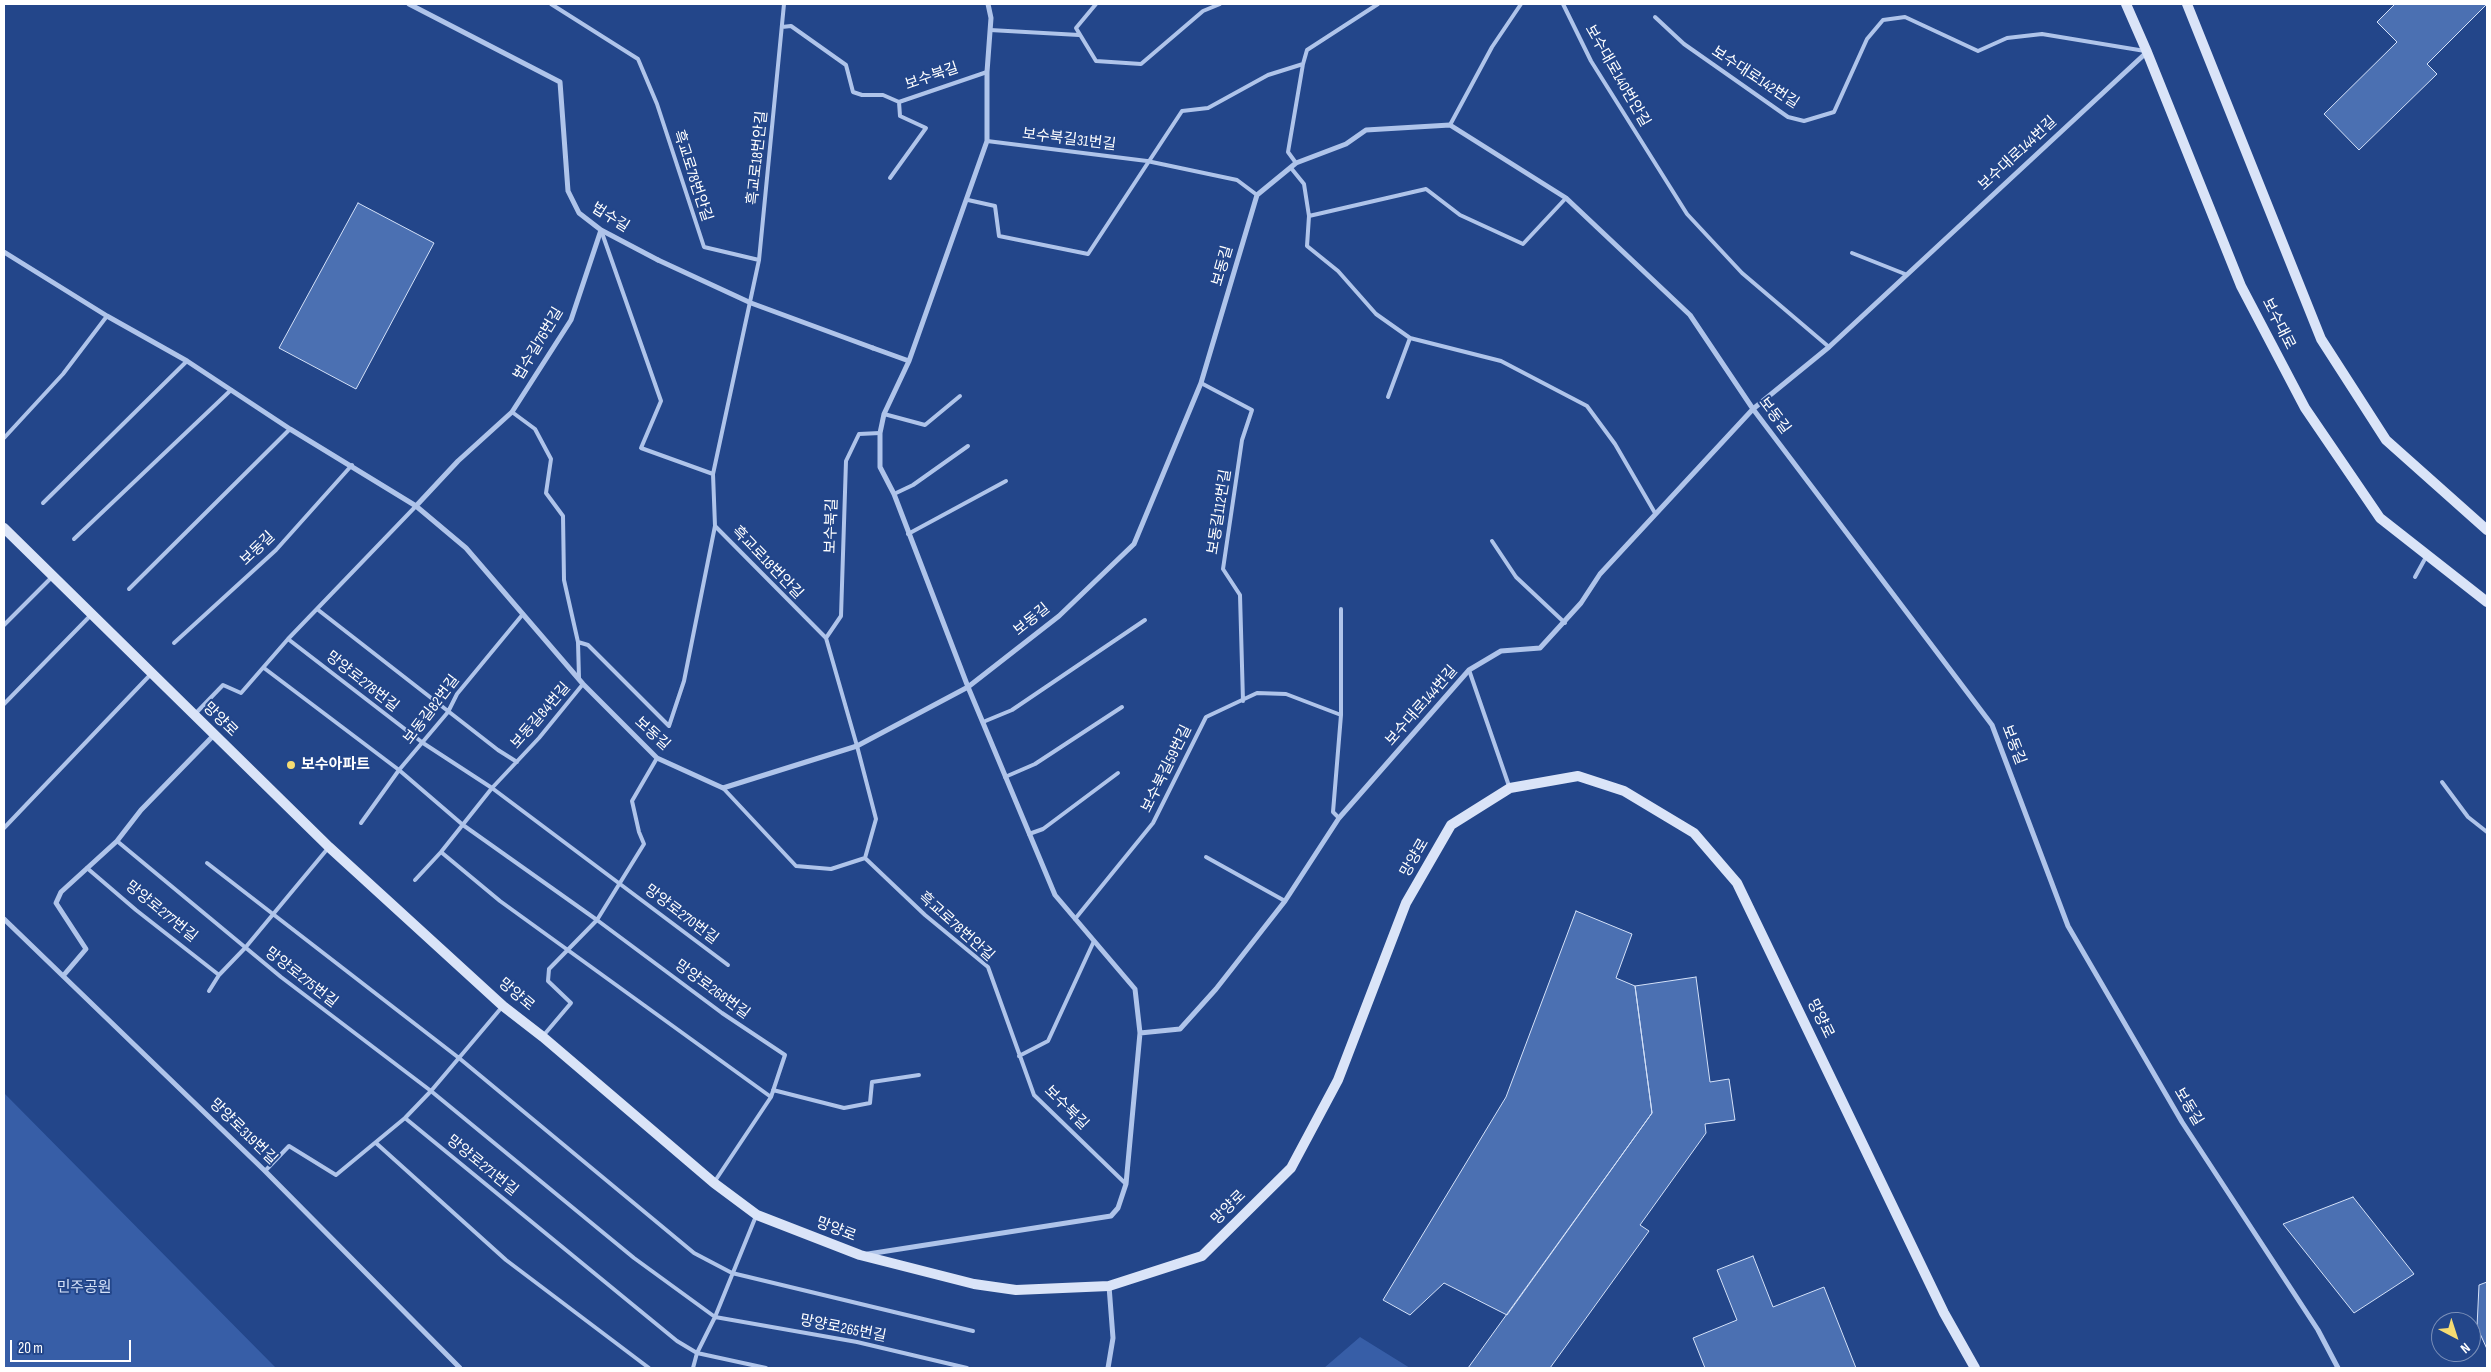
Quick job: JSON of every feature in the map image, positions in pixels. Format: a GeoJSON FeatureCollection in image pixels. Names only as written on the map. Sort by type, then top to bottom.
{"type":"FeatureCollection","features":[{"type":"Feature","properties":{"kind":"main road","name":"보수대로"},"geometry":{"type":"LineString","coordinates":[[2126,4],[2148,52],[2241,286],[2305,408],[2380,518],[2487,602]]}},
{"type":"Feature","properties":{"kind":"main road"},"geometry":{"type":"LineString","coordinates":[[2187,4],[2321,339],[2386,440],[2487,530]]}},
{"type":"Feature","properties":{"kind":"main road","name":"망양로"},"geometry":{"type":"LineString","coordinates":[[4,528],[329,846],[503,1006],[543,1037],[714,1183],[757,1215],[860,1255],[974,1284],[1016,1290],[1109,1286],[1202,1256],[1291,1168],[1338,1080],[1406,903],[1451,825],[1510,788],[1578,776],[1624,791],[1694,833],[1737,883],[1944,1313],[1975,1368]]}},
{"type":"Feature","properties":{"kind":"street","name":"법수길"},"geometry":{"type":"LineString","coordinates":[[411,4],[560,82],[568,192],[580,214],[601,230],[658,260],[751,303],[909,361]]}},
{"type":"Feature","properties":{"kind":"street"},"geometry":{"type":"LineString","coordinates":[[860,1255],[1112,1216],[1118,1208],[1126,1184],[1140,1033],[1136,989],[1055,895],[968,687],[894,494],[880,467],[880,433],[884,414],[909,361],[968,200],[987,141],[987,72],[991,18],[988,4]]}},
{"type":"Feature","properties":{"kind":"street","name":"보수대로144번길"},"geometry":{"type":"LineString","coordinates":[[1140,1033],[1180,1029],[1216,989],[1285,901],[1339,818],[1469,670],[1501,651],[1540,648],[1565,623],[1600,574],[1753,409],[1829,347],[1905,274],[2148,52]]}},
{"type":"Feature","properties":{"kind":"street"},"geometry":{"type":"LineString","coordinates":[[1257,195],[1296,163],[1346,144],[1366,130],[1450,125]]}},
{"type":"Feature","properties":{"kind":"street","name":"보동길"},"geometry":{"type":"LineString","coordinates":[[1450,125],[1566,198],[1690,315],[1753,409],[1992,725],[2068,926],[2182,1122],[2318,1330],[2338,1368]]}},
{"type":"Feature","properties":{"kind":"street","name":"보동길"},"geometry":{"type":"LineString","coordinates":[[4,252],[107,316],[187,361],[290,429],[352,465],[416,506],[466,548],[583,684],[656,758],[723,788],[858,746],[968,687],[1058,616],[1134,544],[1201,383],[1257,195]]}},
{"type":"Feature","properties":{"kind":"street","name":"법수길76번길"},"geometry":{"type":"LineString","coordinates":[[416,506],[458,461],[512,412],[571,320],[601,230]]}},
{"type":"Feature","properties":{"kind":"street"},"geometry":{"type":"LineString","coordinates":[[63,976],[86,949],[56,903],[61,892],[116,841],[141,810],[214,735]]}},
{"type":"Feature","properties":{"kind":"street","name":"망양로319번길"},"geometry":{"type":"LineString","coordinates":[[4,919],[265,1171],[460,1368]]}},
{"type":"Feature","properties":{"kind":"street"},"geometry":{"type":"LineString","coordinates":[[1108,1368],[1113,1338],[1109,1286]]}},
{"type":"Feature","properties":{"kind":"lane","name":"흑교로78번안길"},"geometry":{"type":"LineString","coordinates":[[551,4],[638,59],[658,104],[704,247],[759,260]]}},
{"type":"Feature","properties":{"kind":"lane","name":"흑교로18번안길"},"geometry":{"type":"LineString","coordinates":[[784,4],[759,260],[713,474],[715,526],[826,638],[858,746],[876,819],[865,858]]}},
{"type":"Feature","properties":{"kind":"lane"},"geometry":{"type":"LineString","coordinates":[[1096,4],[1076,28],[1096,61],[1141,64],[1203,11],[1220,4]]}},
{"type":"Feature","properties":{"kind":"lane"},"geometry":{"type":"LineString","coordinates":[[1296,163],[1288,152],[1307,50],[1378,4]]}},
{"type":"Feature","properties":{"kind":"lane"},"geometry":{"type":"LineString","coordinates":[[1450,125],[1492,47],[1521,4]]}},
{"type":"Feature","properties":{"kind":"lane","name":"보수대로140번안길"},"geometry":{"type":"LineString","coordinates":[[1563,4],[1592,61],[1687,214],[1742,273],[1829,347]]}},
{"type":"Feature","properties":{"kind":"lane","name":"보수대로142번길"},"geometry":{"type":"LineString","coordinates":[[1655,17],[1684,44],[1788,117],[1804,120],[1834,112],[1867,39],[1883,20],[1905,18],[1978,51],[2008,38],[2042,34],[2148,52]]}},
{"type":"Feature","properties":{"kind":"lane"},"geometry":{"type":"LineString","coordinates":[[782,27],[791,26],[846,65],[853,92],[862,95],[883,94],[899,102]]}},
{"type":"Feature","properties":{"kind":"lane"},"geometry":{"type":"LineString","coordinates":[[990,30],[1079,35]]}},
{"type":"Feature","properties":{"kind":"lane"},"geometry":{"type":"LineString","coordinates":[[968,200],[995,206],[999,236],[1088,254],[1147,161],[1182,111],[1208,108],[1268,75],[1303,64]]}},
{"type":"Feature","properties":{"kind":"lane","name":"보수북길"},"geometry":{"type":"LineString","coordinates":[[890,178],[926,128],[900,116],[899,102],[987,72]]}},
{"type":"Feature","properties":{"kind":"lane","name":"보수북길31번길"},"geometry":{"type":"LineString","coordinates":[[987,141],[1147,161],[1237,180],[1257,195]]}},
{"type":"Feature","properties":{"kind":"lane"},"geometry":{"type":"LineString","coordinates":[[1291,168],[1304,184],[1309,216],[1307,246],[1338,271],[1376,314],[1410,338],[1501,361],[1587,406],[1615,444],[1655,513]]}},
{"type":"Feature","properties":{"kind":"lane"},"geometry":{"type":"LineString","coordinates":[[1309,216],[1426,189],[1460,215],[1523,244],[1566,198]]}},
{"type":"Feature","properties":{"kind":"lane"},"geometry":{"type":"LineString","coordinates":[[601,230],[661,401],[641,448],[713,474]]}},
{"type":"Feature","properties":{"kind":"lane"},"geometry":{"type":"LineString","coordinates":[[1852,253],[1905,274]]}},
{"type":"Feature","properties":{"kind":"lane"},"geometry":{"type":"LineString","coordinates":[[4,438],[63,374],[107,316]]}},
{"type":"Feature","properties":{"kind":"lane"},"geometry":{"type":"LineString","coordinates":[[1388,397],[1410,338]]}},
{"type":"Feature","properties":{"kind":"lane"},"geometry":{"type":"LineString","coordinates":[[43,503],[187,361]]}},
{"type":"Feature","properties":{"kind":"lane","name":"보동길112번길"},"geometry":{"type":"LineString","coordinates":[[1201,383],[1252,410],[1242,440],[1223,569],[1240,595],[1243,701]]}},
{"type":"Feature","properties":{"kind":"lane"},"geometry":{"type":"LineString","coordinates":[[74,538],[231,390]]}},
{"type":"Feature","properties":{"kind":"lane"},"geometry":{"type":"LineString","coordinates":[[884,414],[925,426],[960,396]]}},
{"type":"Feature","properties":{"kind":"lane"},"geometry":{"type":"LineString","coordinates":[[512,412],[534,429],[551,459],[546,493],[564,516],[564,580],[578,642],[579,679]]}},
{"type":"Feature","properties":{"kind":"lane"},"geometry":{"type":"LineString","coordinates":[[129,589],[290,429]]}},
{"type":"Feature","properties":{"kind":"lane","name":"보수북길"},"geometry":{"type":"LineString","coordinates":[[826,638],[841,616],[846,462],[859,434],[880,433]]}},
{"type":"Feature","properties":{"kind":"lane"},"geometry":{"type":"LineString","coordinates":[[894,494],[913,485],[968,446]]}},
{"type":"Feature","properties":{"kind":"lane","name":"보동길"},"geometry":{"type":"LineString","coordinates":[[174,643],[276,550],[352,465]]}},
{"type":"Feature","properties":{"kind":"lane"},"geometry":{"type":"LineString","coordinates":[[908,534],[1006,481]]}},
{"type":"Feature","properties":{"kind":"lane"},"geometry":{"type":"LineString","coordinates":[[194,716],[223,685],[241,692],[317,608],[416,506]]}},
{"type":"Feature","properties":{"kind":"lane"},"geometry":{"type":"LineString","coordinates":[[578,642],[588,645],[669,726],[684,681],[715,526]]}},
{"type":"Feature","properties":{"kind":"lane"},"geometry":{"type":"LineString","coordinates":[[1492,540],[1516,577],[1565,623]]}},
{"type":"Feature","properties":{"kind":"lane"},"geometry":{"type":"LineString","coordinates":[[2415,577],[2427,554]]}},
{"type":"Feature","properties":{"kind":"lane"},"geometry":{"type":"LineString","coordinates":[[4,625],[52,577]]}},
{"type":"Feature","properties":{"kind":"lane","name":"망양로278번길"},"geometry":{"type":"LineString","coordinates":[[317,608],[448,712]]}},
{"type":"Feature","properties":{"kind":"lane"},"geometry":{"type":"LineString","coordinates":[[1339,818],[1333,812],[1340,715],[1341,609]]}},
{"type":"Feature","properties":{"kind":"lane"},"geometry":{"type":"LineString","coordinates":[[4,704],[93,614]]}},
{"type":"Feature","properties":{"kind":"lane","name":"보동길82번길"},"geometry":{"type":"LineString","coordinates":[[361,823],[399,770],[448,712],[457,694],[523,614]]}},
{"type":"Feature","properties":{"kind":"lane"},"geometry":{"type":"LineString","coordinates":[[983,722],[1012,710],[1145,620]]}},
{"type":"Feature","properties":{"kind":"lane","name":"망양로278번길"},"geometry":{"type":"LineString","coordinates":[[288,639],[422,743]]}},
{"type":"Feature","properties":{"kind":"lane"},"geometry":{"type":"LineString","coordinates":[[264,668],[399,770],[463,825],[597,920]]}},
{"type":"Feature","properties":{"kind":"lane"},"geometry":{"type":"LineString","coordinates":[[1469,670],[1510,788]]}},
{"type":"Feature","properties":{"kind":"lane"},"geometry":{"type":"LineString","coordinates":[[4,828],[152,672]]}},
{"type":"Feature","properties":{"kind":"lane","name":"보동길84번길"},"geometry":{"type":"LineString","coordinates":[[415,880],[442,852],[492,788],[539,738],[583,684]]}},
{"type":"Feature","properties":{"kind":"lane","name":"보수북길59번길"},"geometry":{"type":"LineString","coordinates":[[1075,919],[1153,823],[1206,717],[1257,693],[1286,694],[1340,715]]}},
{"type":"Feature","properties":{"kind":"lane"},"geometry":{"type":"LineString","coordinates":[[1005,777],[1035,764],[1122,707]]}},
{"type":"Feature","properties":{"kind":"lane","name":"보동길84번길"},"geometry":{"type":"LineString","coordinates":[[448,712],[517,762]]}},
{"type":"Feature","properties":{"kind":"lane"},"geometry":{"type":"LineString","coordinates":[[422,743],[492,788]]}},
{"type":"Feature","properties":{"kind":"lane"},"geometry":{"type":"LineString","coordinates":[[543,1037],[572,1003],[548,981],[549,970],[597,920],[644,844],[639,832],[632,801],[656,758]]}},
{"type":"Feature","properties":{"kind":"lane"},"geometry":{"type":"LineString","coordinates":[[1029,834],[1043,829],[1118,773]]}},
{"type":"Feature","properties":{"kind":"lane"},"geometry":{"type":"LineString","coordinates":[[2442,782],[2468,816],[2487,832]]}},
{"type":"Feature","properties":{"kind":"lane","name":"망양로270번길"},"geometry":{"type":"LineString","coordinates":[[492,788],[728,965]]}},
{"type":"Feature","properties":{"kind":"lane"},"geometry":{"type":"LineString","coordinates":[[723,788],[796,866],[831,870],[865,858]]}},
{"type":"Feature","properties":{"kind":"lane","name":"망양로277번길"},"geometry":{"type":"LineString","coordinates":[[116,841],[175,890]]}},
{"type":"Feature","properties":{"kind":"lane","name":"망양로275번길"},"geometry":{"type":"LineString","coordinates":[[209,990],[219,975],[245,948],[329,846]]}},
{"type":"Feature","properties":{"kind":"lane"},"geometry":{"type":"LineString","coordinates":[[442,852],[500,901],[630,993],[771,1097]]}},
{"type":"Feature","properties":{"kind":"lane"},"geometry":{"type":"LineString","coordinates":[[1206,857],[1285,901]]}},
{"type":"Feature","properties":{"kind":"lane","name":"흑교로78번안길"},"geometry":{"type":"LineString","coordinates":[[865,858],[925,915],[988,967],[1019,1056]]}},
{"type":"Feature","properties":{"kind":"lane"},"geometry":{"type":"LineString","coordinates":[[207,863],[459,1058]]}},
{"type":"Feature","properties":{"kind":"lane","name":"망양로277번길"},"geometry":{"type":"LineString","coordinates":[[88,868],[136,910],[219,975]]}},
{"type":"Feature","properties":{"kind":"lane","name":"망양로275번길"},"geometry":{"type":"LineString","coordinates":[[175,890],[245,948],[344,1025]]}},
{"type":"Feature","properties":{"kind":"lane","name":"망양로268번길"},"geometry":{"type":"LineString","coordinates":[[597,920],[722,1013],[785,1055],[771,1097],[714,1183]]}},
{"type":"Feature","properties":{"kind":"lane"},"geometry":{"type":"LineString","coordinates":[[1019,1056],[1048,1042],[1094,941]]}},
{"type":"Feature","properties":{"kind":"lane"},"geometry":{"type":"LineString","coordinates":[[265,1171],[289,1146],[336,1175],[405,1118],[503,1006]]}},
{"type":"Feature","properties":{"kind":"lane","name":"망양로271번길"},"geometry":{"type":"LineString","coordinates":[[344,1025],[431,1090],[559,1196]]}},
{"type":"Feature","properties":{"kind":"lane","name":"보수북길"},"geometry":{"type":"LineString","coordinates":[[1019,1056],[1034,1096],[1126,1184]]}},
{"type":"Feature","properties":{"kind":"lane","name":"망양로265번길"},"geometry":{"type":"LineString","coordinates":[[459,1058],[585,1165],[694,1253],[732,1273],[973,1331]]}},
{"type":"Feature","properties":{"kind":"lane"},"geometry":{"type":"LineString","coordinates":[[773,1090],[844,1108],[870,1103],[872,1082],[919,1075]]}},
{"type":"Feature","properties":{"kind":"lane","name":"망양로271번길"},"geometry":{"type":"LineString","coordinates":[[405,1118],[546,1231],[677,1341],[697,1353]]}},
{"type":"Feature","properties":{"kind":"lane"},"geometry":{"type":"LineString","coordinates":[[376,1143],[506,1260],[649,1368]]}},
{"type":"Feature","properties":{"kind":"lane","name":"망양로265번길"},"geometry":{"type":"LineString","coordinates":[[559,1196],[634,1258],[714,1317],[857,1342],[966,1368]]}},
{"type":"Feature","properties":{"kind":"lane"},"geometry":{"type":"LineString","coordinates":[[693,1368],[697,1353],[757,1215]]}},
{"type":"Feature","properties":{"kind":"lane"},"geometry":{"type":"LineString","coordinates":[[697,1353],[766,1368]]}},
{"type":"Feature","properties":{"kind":"green space","name":"민주공원"},"geometry":{"type":"Polygon","coordinates":[[[4,1093],[276,1368],[4,1368],[4,1093]]]}},
{"type":"Feature","properties":{"kind":"green space"},"geometry":{"type":"Polygon","coordinates":[[[1360,1337],[1410,1368],[1324,1368],[1360,1337]]]}},
{"type":"Feature","properties":{"kind":"building"},"geometry":{"type":"Polygon","coordinates":[[[2395,4],[2487,4],[2427,64],[2437,74],[2359,150],[2324,114],[2397,42],[2377,22],[2395,4]]]}},
{"type":"Feature","properties":{"kind":"building"},"geometry":{"type":"Polygon","coordinates":[[[358,203],[434,243],[356,389],[279,348],[358,203]]]}},
{"type":"Feature","properties":{"kind":"building"},"geometry":{"type":"Polygon","coordinates":[[[1576,911],[1632,934],[1616,978],[1635,986],[1652,1113],[1507,1315],[1444,1283],[1410,1315],[1383,1300],[1506,1097],[1576,911]]]}},
{"type":"Feature","properties":{"kind":"building"},"geometry":{"type":"Polygon","coordinates":[[[1696,977],[1710,1082],[1729,1079],[1735,1120],[1705,1124],[1706,1133],[1640,1225],[1649,1231],[1550,1368],[1468,1368],[1652,1113],[1635,986],[1696,977]]]}},
{"type":"Feature","properties":{"kind":"building"},"geometry":{"type":"Polygon","coordinates":[[[2353,1197],[2414,1274],[2354,1313],[2283,1224],[2353,1197]]]}},
{"type":"Feature","properties":{"kind":"building"},"geometry":{"type":"Polygon","coordinates":[[[1753,1256],[1773,1307],[1824,1287],[1856,1368],[1705,1368],[1693,1338],[1737,1320],[1717,1270],[1753,1256]]]}},
{"type":"Feature","properties":{"kind":"building"},"geometry":{"type":"Polygon","coordinates":[[[2487,1282],[2487,1349],[2481,1336],[2481,1312],[2478,1312],[2479,1285],[2487,1282]]]}},
{"type":"Feature","properties":{"kind":"place","name":"보수아파트"},"geometry":{"type":"Point","coordinates":[291,765]}}]}
